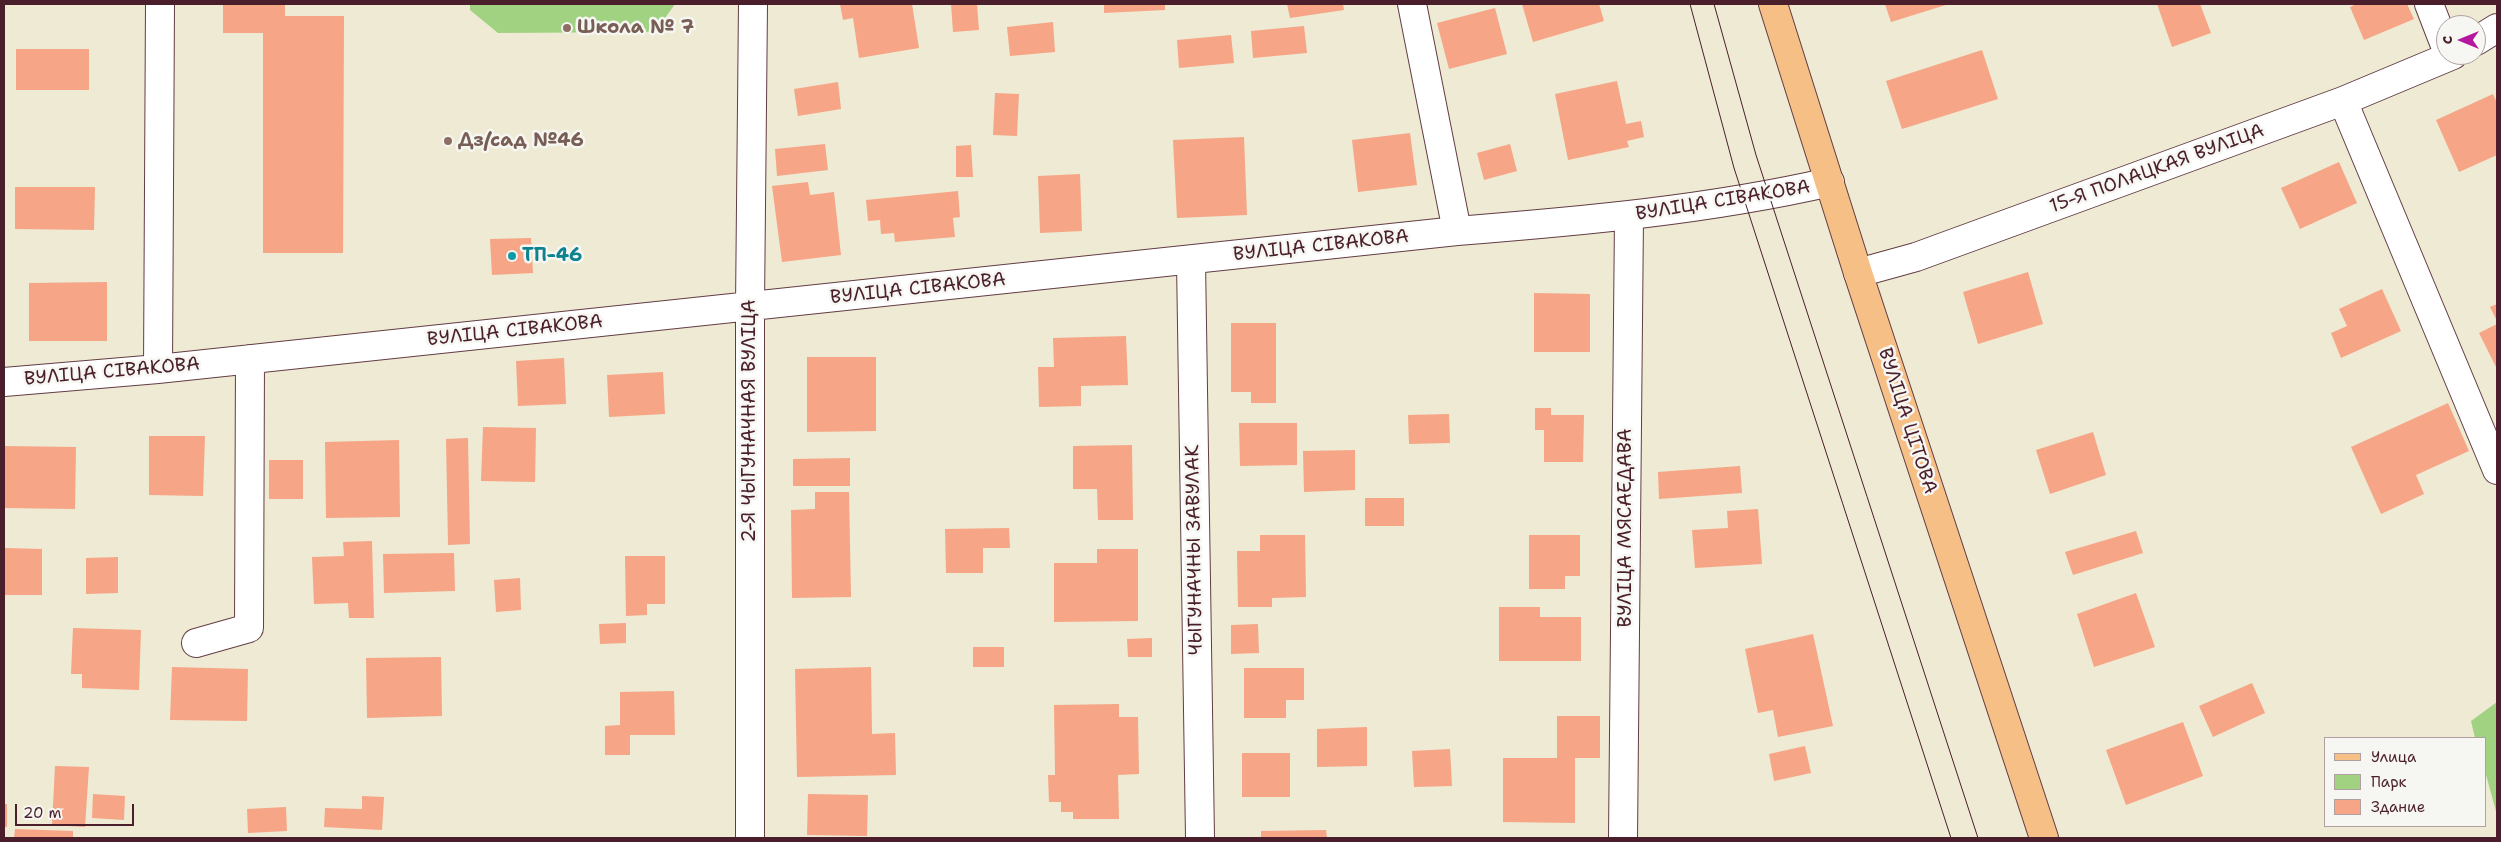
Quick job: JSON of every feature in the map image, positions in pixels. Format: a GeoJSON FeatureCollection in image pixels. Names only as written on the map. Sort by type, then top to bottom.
{"type":"FeatureCollection","features":[{"type":"Feature","properties":{"kind":"main road","name":"ВУЛІЦА ЦІТОВА"},"geometry":{"type":"LineString","coordinates":[[1773,4],[1858,274],[2044,838]]}},
{"type":"Feature","properties":{"kind":"street"},"geometry":{"type":"LineString","coordinates":[[158,368],[160,4]]}},
{"type":"Feature","properties":{"kind":"street","name":"2-Я ЧЫГУНАЧНАЯ ВУЛІЦА"},"geometry":{"type":"LineString","coordinates":[[750,838],[750,306],[753,4]]}},
{"type":"Feature","properties":{"kind":"street"},"geometry":{"type":"LineString","coordinates":[[1412,4],[1457,231]]}},
{"type":"Feature","properties":{"kind":"street"},"geometry":{"type":"LineString","coordinates":[[2429,4],[2436,22]]}},
{"type":"Feature","properties":{"kind":"street"},"geometry":{"type":"LineString","coordinates":[[2486,35],[2497,28]]}},
{"type":"Feature","properties":{"kind":"street","name":"15-Я ПОЛАЦКАЯ ВУЛІЦА"},"geometry":{"type":"LineString","coordinates":[[1858,274],[1916,257],[2343,101],[2436,60]]}},
{"type":"Feature","properties":{"kind":"street"},"geometry":{"type":"LineString","coordinates":[[2343,101],[2497,470]]}},
{"type":"Feature","properties":{"kind":"street","name":"ВУЛІЦА СІВАКОВА"},"geometry":{"type":"LineString","coordinates":[[4,382],[250,359],[1190,261],[1457,231],[1629,217],[1770,196],[1830,182]]}},
{"type":"Feature","properties":{"kind":"street","name":"ВУЛІЦА МЯСАЕДАВА"},"geometry":{"type":"LineString","coordinates":[[1623,838],[1629,217]]}},
{"type":"Feature","properties":{"kind":"street","name":"ЧЫГУНАЧНЫ ЗАВУЛАК"},"geometry":{"type":"LineString","coordinates":[[1190,261],[1200,838]]}},
{"type":"Feature","properties":{"kind":"street"},"geometry":{"type":"LineString","coordinates":[[196,642],[249,628],[250,359]]}},
{"type":"Feature","properties":{"kind":"green space"},"geometry":{"type":"Polygon","coordinates":[[[470,4],[675,4],[655,32],[498,33],[470,10],[470,4]]]}},
{"type":"Feature","properties":{"kind":"green space"},"geometry":{"type":"Polygon","coordinates":[[[2497,702],[2497,815],[2486,775],[2486,737],[2475,737],[2471,721],[2497,702]]]}},
{"type":"Feature","properties":{"kind":"building"},"geometry":{"type":"Polygon","coordinates":[[[223,4],[285,4],[285,16],[344,16],[343,253],[263,253],[263,33],[223,33],[223,4]]]}},
{"type":"Feature","properties":{"kind":"building"},"geometry":{"type":"Polygon","coordinates":[[[840,4],[912,4],[919,48],[859,58],[853,18],[843,20],[840,4]]]}},
{"type":"Feature","properties":{"kind":"building"},"geometry":{"type":"Polygon","coordinates":[[[951,4],[977,4],[979,30],[953,32],[951,4]]]}},
{"type":"Feature","properties":{"kind":"building"},"geometry":{"type":"Polygon","coordinates":[[[1104,4],[1165,4],[1165,10],[1104,13],[1104,4]]]}},
{"type":"Feature","properties":{"kind":"building"},"geometry":{"type":"Polygon","coordinates":[[[1287,4],[1343,4],[1344,10],[1290,18],[1287,4]]]}},
{"type":"Feature","properties":{"kind":"building"},"geometry":{"type":"Polygon","coordinates":[[[1522,4],[1599,4],[1604,21],[1533,42],[1522,4]]]}},
{"type":"Feature","properties":{"kind":"building"},"geometry":{"type":"Polygon","coordinates":[[[1885,4],[1949,4],[1891,22],[1885,4]]]}},
{"type":"Feature","properties":{"kind":"building"},"geometry":{"type":"Polygon","coordinates":[[[2157,4],[2200,4],[2211,33],[2172,47],[2157,4]]]}},
{"type":"Feature","properties":{"kind":"building"},"geometry":{"type":"Polygon","coordinates":[[[2357,4],[2407,4],[2414,19],[2364,40],[2350,7],[2357,4]]]}},
{"type":"Feature","properties":{"kind":"building"},"geometry":{"type":"Polygon","coordinates":[[[1495,8],[1507,54],[1449,69],[1437,23],[1495,8]]]}},
{"type":"Feature","properties":{"kind":"building"},"geometry":{"type":"Polygon","coordinates":[[[1053,22],[1055,52],[1010,56],[1007,27],[1053,22]]]}},
{"type":"Feature","properties":{"kind":"building"},"geometry":{"type":"Polygon","coordinates":[[[1304,26],[1307,53],[1253,58],[1251,31],[1304,26]]]}},
{"type":"Feature","properties":{"kind":"building"},"geometry":{"type":"Polygon","coordinates":[[[1231,35],[1234,63],[1179,68],[1177,40],[1231,35]]]}},
{"type":"Feature","properties":{"kind":"building"},"geometry":{"type":"Polygon","coordinates":[[[16,49],[89,49],[89,90],[16,90],[16,49]]]}},
{"type":"Feature","properties":{"kind":"building"},"geometry":{"type":"Polygon","coordinates":[[[1982,50],[1998,99],[1902,129],[1886,81],[1982,50]]]}},
{"type":"Feature","properties":{"kind":"building"},"geometry":{"type":"Polygon","coordinates":[[[1617,81],[1626,124],[1641,121],[1644,137],[1627,141],[1629,147],[1568,160],[1555,94],[1617,81]]]}},
{"type":"Feature","properties":{"kind":"building"},"geometry":{"type":"Polygon","coordinates":[[[838,82],[841,109],[798,116],[794,89],[838,82]]]}},
{"type":"Feature","properties":{"kind":"building"},"geometry":{"type":"Polygon","coordinates":[[[995,93],[1019,94],[1017,136],[993,135],[995,93]]]}},
{"type":"Feature","properties":{"kind":"building"},"geometry":{"type":"Polygon","coordinates":[[[2493,94],[2497,103],[2497,155],[2459,172],[2436,120],[2493,94]]]}},
{"type":"Feature","properties":{"kind":"building"},"geometry":{"type":"Polygon","coordinates":[[[1410,133],[1417,185],[1358,192],[1352,140],[1410,133]]]}},
{"type":"Feature","properties":{"kind":"building"},"geometry":{"type":"Polygon","coordinates":[[[1244,137],[1247,215],[1177,218],[1173,140],[1244,137]]]}},
{"type":"Feature","properties":{"kind":"building"},"geometry":{"type":"Polygon","coordinates":[[[825,144],[828,170],[777,176],[775,149],[825,144]]]}},
{"type":"Feature","properties":{"kind":"building"},"geometry":{"type":"Polygon","coordinates":[[[1510,144],[1517,171],[1484,180],[1477,153],[1510,144]]]}},
{"type":"Feature","properties":{"kind":"building"},"geometry":{"type":"Polygon","coordinates":[[[971,145],[973,177],[956,177],[956,146],[971,145]]]}},
{"type":"Feature","properties":{"kind":"building"},"geometry":{"type":"Polygon","coordinates":[[[2339,162],[2357,203],[2300,229],[2281,188],[2339,162]]]}},
{"type":"Feature","properties":{"kind":"building"},"geometry":{"type":"Polygon","coordinates":[[[1080,174],[1082,231],[1040,233],[1038,176],[1080,174]]]}},
{"type":"Feature","properties":{"kind":"building"},"geometry":{"type":"Polygon","coordinates":[[[808,182],[810,195],[834,192],[841,255],[782,262],[772,186],[808,182]]]}},
{"type":"Feature","properties":{"kind":"building"},"geometry":{"type":"Polygon","coordinates":[[[15,187],[95,187],[94,230],[15,229],[15,187]]]}},
{"type":"Feature","properties":{"kind":"building"},"geometry":{"type":"Polygon","coordinates":[[[958,191],[960,217],[953,218],[955,237],[895,242],[894,233],[881,234],[880,220],[868,221],[866,200],[958,191]]]}},
{"type":"Feature","properties":{"kind":"building","name":"ТП-46"},"geometry":{"type":"Polygon","coordinates":[[[531,238],[533,273],[492,275],[490,239],[531,238]]]}},
{"type":"Feature","properties":{"kind":"building"},"geometry":{"type":"Polygon","coordinates":[[[2028,272],[2043,324],[1978,344],[1963,292],[2028,272]]]}},
{"type":"Feature","properties":{"kind":"building"},"geometry":{"type":"Polygon","coordinates":[[[107,282],[107,341],[29,341],[29,283],[107,282]]]}},
{"type":"Feature","properties":{"kind":"building"},"geometry":{"type":"Polygon","coordinates":[[[2382,289],[2401,331],[2341,358],[2331,333],[2347,326],[2339,309],[2382,289]]]}},
{"type":"Feature","properties":{"kind":"building"},"geometry":{"type":"Polygon","coordinates":[[[1534,293],[1590,294],[1590,352],[1534,352],[1534,293]]]}},
{"type":"Feature","properties":{"kind":"building"},"geometry":{"type":"Polygon","coordinates":[[[2497,304],[2497,321],[2490,307],[2497,304]]]}},
{"type":"Feature","properties":{"kind":"building"},"geometry":{"type":"Polygon","coordinates":[[[1231,323],[1276,323],[1276,403],[1251,403],[1251,392],[1231,392],[1231,323]]]}},
{"type":"Feature","properties":{"kind":"building"},"geometry":{"type":"Polygon","coordinates":[[[2497,324],[2497,369],[2479,333],[2497,324]]]}},
{"type":"Feature","properties":{"kind":"building"},"geometry":{"type":"Polygon","coordinates":[[[1126,336],[1128,385],[1081,386],[1081,406],[1039,407],[1038,367],[1054,367],[1053,338],[1126,336]]]}},
{"type":"Feature","properties":{"kind":"building"},"geometry":{"type":"Polygon","coordinates":[[[807,357],[876,357],[876,431],[807,432],[807,357]]]}},
{"type":"Feature","properties":{"kind":"building"},"geometry":{"type":"Polygon","coordinates":[[[564,358],[566,404],[518,406],[516,361],[564,358]]]}},
{"type":"Feature","properties":{"kind":"building"},"geometry":{"type":"Polygon","coordinates":[[[663,372],[665,414],[609,417],[607,375],[663,372]]]}},
{"type":"Feature","properties":{"kind":"building"},"geometry":{"type":"Polygon","coordinates":[[[2448,403],[2469,451],[2416,475],[2424,494],[2381,514],[2351,447],[2448,403]]]}},
{"type":"Feature","properties":{"kind":"building"},"geometry":{"type":"Polygon","coordinates":[[[1535,408],[1551,408],[1551,415],[1584,415],[1583,462],[1544,462],[1544,430],[1535,430],[1535,408]]]}},
{"type":"Feature","properties":{"kind":"building"},"geometry":{"type":"Polygon","coordinates":[[[1449,414],[1450,443],[1409,444],[1408,415],[1449,414]]]}},
{"type":"Feature","properties":{"kind":"building"},"geometry":{"type":"Polygon","coordinates":[[[1239,423],[1297,423],[1297,465],[1240,466],[1239,423]]]}},
{"type":"Feature","properties":{"kind":"building"},"geometry":{"type":"Polygon","coordinates":[[[483,427],[536,428],[535,482],[481,481],[483,427]]]}},
{"type":"Feature","properties":{"kind":"building"},"geometry":{"type":"Polygon","coordinates":[[[2093,432],[2106,475],[2050,494],[2036,450],[2093,432]]]}},
{"type":"Feature","properties":{"kind":"building"},"geometry":{"type":"Polygon","coordinates":[[[149,436],[205,436],[203,496],[149,495],[149,436]]]}},
{"type":"Feature","properties":{"kind":"building"},"geometry":{"type":"Polygon","coordinates":[[[468,438],[470,544],[448,545],[446,439],[468,438]]]}},
{"type":"Feature","properties":{"kind":"building"},"geometry":{"type":"Polygon","coordinates":[[[399,440],[400,517],[326,518],[325,442],[399,440]]]}},
{"type":"Feature","properties":{"kind":"building"},"geometry":{"type":"Polygon","coordinates":[[[1132,445],[1133,520],[1098,520],[1097,489],[1073,489],[1073,446],[1132,445]]]}},
{"type":"Feature","properties":{"kind":"building"},"geometry":{"type":"Polygon","coordinates":[[[4,446],[76,447],[75,509],[4,508],[4,446]]]}},
{"type":"Feature","properties":{"kind":"building"},"geometry":{"type":"Polygon","coordinates":[[[1355,450],[1355,490],[1304,492],[1303,451],[1355,450]]]}},
{"type":"Feature","properties":{"kind":"building"},"geometry":{"type":"Polygon","coordinates":[[[850,458],[850,486],[793,486],[793,459],[850,458]]]}},
{"type":"Feature","properties":{"kind":"building"},"geometry":{"type":"Polygon","coordinates":[[[269,460],[303,460],[303,499],[269,499],[269,460]]]}},
{"type":"Feature","properties":{"kind":"building"},"geometry":{"type":"Polygon","coordinates":[[[1740,466],[1742,493],[1659,499],[1658,472],[1740,466]]]}},
{"type":"Feature","properties":{"kind":"building"},"geometry":{"type":"Polygon","coordinates":[[[815,492],[849,492],[851,597],[792,598],[791,510],[815,509],[815,492]]]}},
{"type":"Feature","properties":{"kind":"building"},"geometry":{"type":"Polygon","coordinates":[[[1365,498],[1404,498],[1404,526],[1365,526],[1365,498]]]}},
{"type":"Feature","properties":{"kind":"building"},"geometry":{"type":"Polygon","coordinates":[[[1758,509],[1762,564],[1695,568],[1692,530],[1728,528],[1727,511],[1758,509]]]}},
{"type":"Feature","properties":{"kind":"building"},"geometry":{"type":"Polygon","coordinates":[[[1009,528],[1010,548],[983,548],[983,573],[946,573],[945,529],[1009,528]]]}},
{"type":"Feature","properties":{"kind":"building"},"geometry":{"type":"Polygon","coordinates":[[[2136,531],[2143,553],[2073,575],[2065,552],[2136,531]]]}},
{"type":"Feature","properties":{"kind":"building"},"geometry":{"type":"Polygon","coordinates":[[[1260,535],[1305,535],[1306,597],[1272,598],[1272,607],[1238,607],[1237,551],[1260,551],[1260,535]]]}},
{"type":"Feature","properties":{"kind":"building"},"geometry":{"type":"Polygon","coordinates":[[[1529,535],[1580,535],[1580,576],[1565,576],[1565,589],[1529,589],[1529,535]]]}},
{"type":"Feature","properties":{"kind":"building"},"geometry":{"type":"Polygon","coordinates":[[[372,541],[374,618],[349,618],[348,603],[314,604],[312,557],[344,556],[343,542],[372,541]]]}},
{"type":"Feature","properties":{"kind":"building"},"geometry":{"type":"Polygon","coordinates":[[[4,548],[42,549],[42,595],[4,595],[4,548]]]}},
{"type":"Feature","properties":{"kind":"building"},"geometry":{"type":"Polygon","coordinates":[[[1097,549],[1138,549],[1138,621],[1054,622],[1054,563],[1097,563],[1097,549]]]}},
{"type":"Feature","properties":{"kind":"building"},"geometry":{"type":"Polygon","coordinates":[[[454,553],[455,591],[384,593],[383,554],[454,553]]]}},
{"type":"Feature","properties":{"kind":"building"},"geometry":{"type":"Polygon","coordinates":[[[625,556],[665,556],[665,604],[647,604],[647,615],[626,616],[625,556]]]}},
{"type":"Feature","properties":{"kind":"building"},"geometry":{"type":"Polygon","coordinates":[[[118,557],[118,593],[86,594],[86,558],[118,557]]]}},
{"type":"Feature","properties":{"kind":"building"},"geometry":{"type":"Polygon","coordinates":[[[520,578],[521,610],[496,612],[494,580],[520,578]]]}},
{"type":"Feature","properties":{"kind":"building"},"geometry":{"type":"Polygon","coordinates":[[[2136,593],[2155,647],[2094,667],[2077,614],[2136,593]]]}},
{"type":"Feature","properties":{"kind":"building"},"geometry":{"type":"Polygon","coordinates":[[[1499,607],[1540,607],[1540,617],[1581,617],[1581,661],[1499,661],[1499,607]]]}},
{"type":"Feature","properties":{"kind":"building"},"geometry":{"type":"Polygon","coordinates":[[[626,623],[626,643],[600,644],[599,624],[626,623]]]}},
{"type":"Feature","properties":{"kind":"building"},"geometry":{"type":"Polygon","coordinates":[[[1258,624],[1259,653],[1231,654],[1231,625],[1258,624]]]}},
{"type":"Feature","properties":{"kind":"building"},"geometry":{"type":"Polygon","coordinates":[[[73,628],[141,630],[139,690],[82,688],[82,674],[71,674],[73,628]]]}},
{"type":"Feature","properties":{"kind":"building"},"geometry":{"type":"Polygon","coordinates":[[[1813,634],[1833,726],[1778,737],[1773,710],[1758,713],[1745,649],[1813,634]]]}},
{"type":"Feature","properties":{"kind":"building"},"geometry":{"type":"Polygon","coordinates":[[[1152,638],[1152,657],[1128,657],[1127,639],[1152,638]]]}},
{"type":"Feature","properties":{"kind":"building"},"geometry":{"type":"Polygon","coordinates":[[[973,647],[1004,647],[1004,667],[973,667],[973,647]]]}},
{"type":"Feature","properties":{"kind":"building"},"geometry":{"type":"Polygon","coordinates":[[[441,657],[442,716],[367,718],[366,658],[441,657]]]}},
{"type":"Feature","properties":{"kind":"building"},"geometry":{"type":"Polygon","coordinates":[[[172,667],[248,669],[247,721],[170,720],[172,667]]]}},
{"type":"Feature","properties":{"kind":"building"},"geometry":{"type":"Polygon","coordinates":[[[871,667],[872,734],[895,733],[896,775],[797,777],[795,669],[871,667]]]}},
{"type":"Feature","properties":{"kind":"building"},"geometry":{"type":"Polygon","coordinates":[[[1244,668],[1304,668],[1304,700],[1286,700],[1286,718],[1244,718],[1244,668]]]}},
{"type":"Feature","properties":{"kind":"building"},"geometry":{"type":"Polygon","coordinates":[[[2252,683],[2265,713],[2213,737],[2199,706],[2252,683]]]}},
{"type":"Feature","properties":{"kind":"building"},"geometry":{"type":"Polygon","coordinates":[[[674,691],[675,735],[630,735],[630,755],[605,755],[605,726],[620,725],[620,692],[674,691]]]}},
{"type":"Feature","properties":{"kind":"building"},"geometry":{"type":"Polygon","coordinates":[[[1119,704],[1119,717],[1138,717],[1139,774],[1118,775],[1119,819],[1073,819],[1073,812],[1061,812],[1061,802],[1049,802],[1048,775],[1055,775],[1054,705],[1119,704]]]}},
{"type":"Feature","properties":{"kind":"building"},"geometry":{"type":"Polygon","coordinates":[[[1557,716],[1600,716],[1600,758],[1575,758],[1575,823],[1503,822],[1503,758],[1557,758],[1557,716]]]}},
{"type":"Feature","properties":{"kind":"building"},"geometry":{"type":"Polygon","coordinates":[[[2183,722],[2203,776],[2126,805],[2106,750],[2183,722]]]}},
{"type":"Feature","properties":{"kind":"building"},"geometry":{"type":"Polygon","coordinates":[[[1367,727],[1367,766],[1317,767],[1317,729],[1367,727]]]}},
{"type":"Feature","properties":{"kind":"building"},"geometry":{"type":"Polygon","coordinates":[[[1805,746],[1811,773],[1774,781],[1769,754],[1805,746]]]}},
{"type":"Feature","properties":{"kind":"building"},"geometry":{"type":"Polygon","coordinates":[[[1450,749],[1452,786],[1414,787],[1412,751],[1450,749]]]}},
{"type":"Feature","properties":{"kind":"building"},"geometry":{"type":"Polygon","coordinates":[[[1242,753],[1290,753],[1290,797],[1242,797],[1242,753]]]}},
{"type":"Feature","properties":{"kind":"building"},"geometry":{"type":"Polygon","coordinates":[[[55,766],[89,767],[85,827],[52,825],[55,766]]]}},
{"type":"Feature","properties":{"kind":"building"},"geometry":{"type":"Polygon","coordinates":[[[93,794],[125,796],[124,820],[92,818],[93,794]]]}},
{"type":"Feature","properties":{"kind":"building"},"geometry":{"type":"Polygon","coordinates":[[[808,794],[868,795],[867,836],[807,835],[808,794]]]}},
{"type":"Feature","properties":{"kind":"building"},"geometry":{"type":"Polygon","coordinates":[[[362,796],[384,797],[382,830],[324,827],[325,808],[362,809],[362,796]]]}},
{"type":"Feature","properties":{"kind":"building"},"geometry":{"type":"Polygon","coordinates":[[[4,804],[7,804],[7,827],[4,827],[4,804]]]}},
{"type":"Feature","properties":{"kind":"building"},"geometry":{"type":"Polygon","coordinates":[[[286,807],[287,831],[248,833],[247,809],[286,807]]]}},
{"type":"Feature","properties":{"kind":"building"},"geometry":{"type":"Polygon","coordinates":[[[15,829],[73,831],[73,838],[14,838],[15,829]]]}},
{"type":"Feature","properties":{"kind":"building"},"geometry":{"type":"Polygon","coordinates":[[[1326,830],[1327,838],[1261,838],[1261,831],[1326,830]]]}},
{"type":"Feature","properties":{"kind":"tram line"},"geometry":{"type":"LineString","coordinates":[[1690,4],[1734,168],[1951,838]]}},
{"type":"Feature","properties":{"kind":"tram line"},"geometry":{"type":"LineString","coordinates":[[1714,4],[1756,155],[1978,838]]}},
{"type":"Feature","properties":{"kind":"place","name":"Школа № 7"},"geometry":{"type":"Point","coordinates":[567,28]}},
{"type":"Feature","properties":{"kind":"place","name":"Дз/сад №46"},"geometry":{"type":"Point","coordinates":[448,141]}},
{"type":"Feature","properties":{"kind":"place","name":"ТП-46"},"geometry":{"type":"Point","coordinates":[512,256]}}]}
